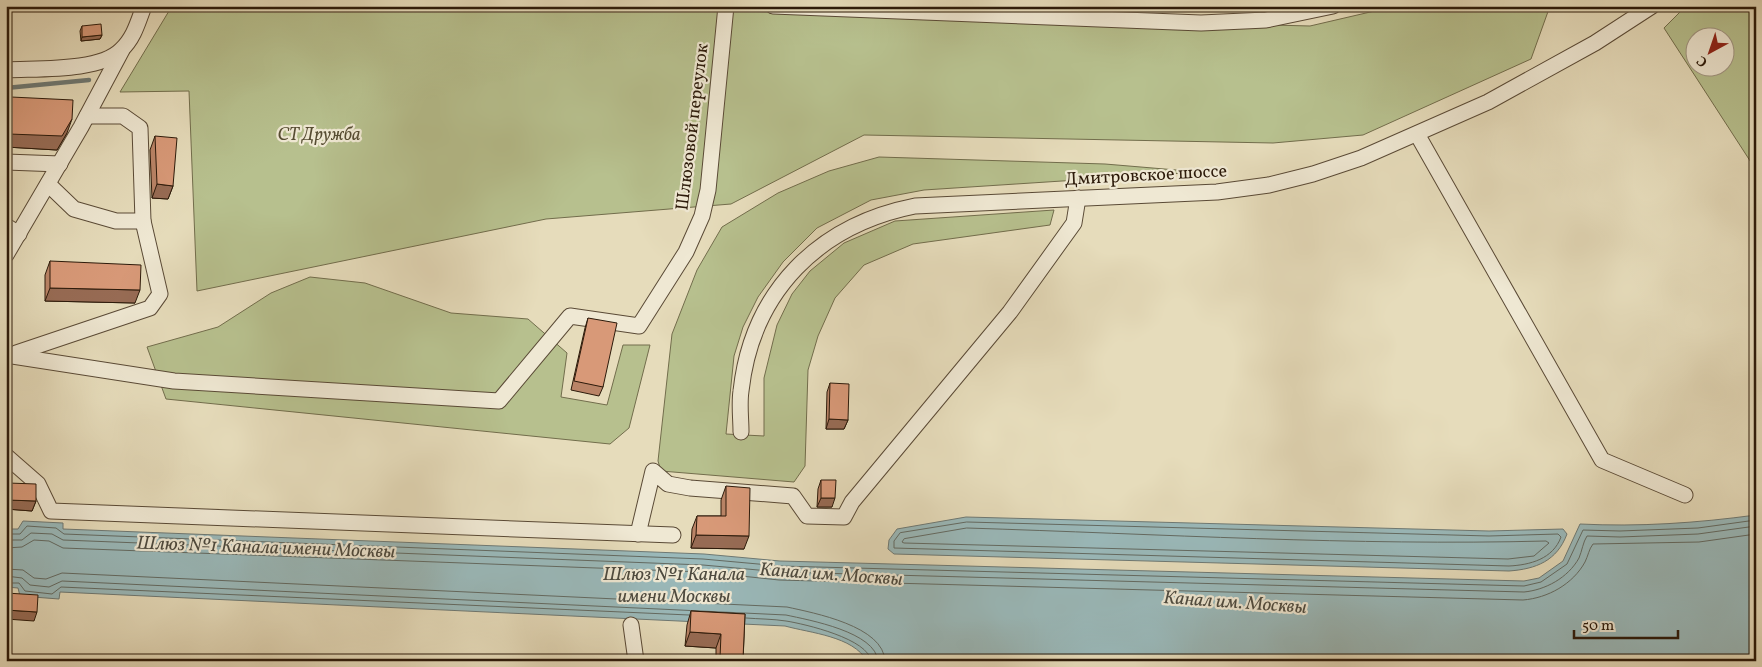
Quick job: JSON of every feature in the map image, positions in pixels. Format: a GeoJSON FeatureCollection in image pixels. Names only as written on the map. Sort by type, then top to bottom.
{"type":"FeatureCollection","features":[{"type":"Feature","properties":{"kind":"street"},"geometry":{"type":"LineString","coordinates":[[6,255],[13,230],[48,184],[60,164],[122,50],[135,32],[144,6]]}},
{"type":"Feature","properties":{"kind":"street","name":"Шлюзовой переулок"},"geometry":{"type":"LineString","coordinates":[[10,355],[174,381],[498,401],[570,316],[639,326],[686,252],[702,216],[708,190],[726,6]]}},
{"type":"Feature","properties":{"kind":"street"},"geometry":{"type":"LineString","coordinates":[[773,6],[1201,22],[1266,20],[1333,6]]}},
{"type":"Feature","properties":{"kind":"street"},"geometry":{"type":"LineString","coordinates":[[1633,20],[1643,6]]}},
{"type":"Feature","properties":{"kind":"street","name":"Дмитровское шоссе"},"geometry":{"type":"LineString","coordinates":[[741,432],[741,392],[746,360],[754,334],[776,291],[815,250],[861,221],[886,212],[915,206],[1217,192],[1269,184],[1361,158],[1488,102],[1595,43],[1652,6]]}},
{"type":"Feature","properties":{"kind":"street"},"geometry":{"type":"LineString","coordinates":[[6,70],[88,64],[108,60],[122,50]]}},
{"type":"Feature","properties":{"kind":"street"},"geometry":{"type":"LineString","coordinates":[[10,355],[150,308],[160,294],[143,221],[140,128],[123,116],[87,116]]}},
{"type":"Feature","properties":{"kind":"street"},"geometry":{"type":"LineString","coordinates":[[1418,134],[1602,460],[1685,495]]}},
{"type":"Feature","properties":{"kind":"street"},"geometry":{"type":"LineString","coordinates":[[6,162],[60,164]]}},
{"type":"Feature","properties":{"kind":"street"},"geometry":{"type":"LineString","coordinates":[[48,184],[74,209],[116,220],[143,221]]}},
{"type":"Feature","properties":{"kind":"street"},"geometry":{"type":"LineString","coordinates":[[638,534],[653,472],[668,484],[690,488],[793,496],[807,516],[844,517],[852,502],[1010,312],[1074,223],[1078,198]]}},
{"type":"Feature","properties":{"kind":"street"},"geometry":{"type":"LineString","coordinates":[[6,456],[38,484],[51,512],[673,535]]}},
{"type":"Feature","properties":{"kind":"street"},"geometry":{"type":"LineString","coordinates":[[631,625],[636,661]]}},
{"type":"Feature","properties":{"kind":"green space","name":"СТ Дружба"},"geometry":{"type":"Polygon","coordinates":[[[172,6],[546,6],[1310,26],[1396,6],[1550,6],[1531,59],[1363,135],[1273,143],[864,135],[731,204],[546,219],[197,291],[189,91],[120,92],[172,6]]]}},
{"type":"Feature","properties":{"kind":"green space"},"geometry":{"type":"Polygon","coordinates":[[[1686,6],[1756,6],[1756,170],[1696,78],[1734,78],[1734,28],[1684,28],[1684,59],[1664,28],[1686,6]]]}},
{"type":"Feature","properties":{"kind":"green space"},"geometry":{"type":"Polygon","coordinates":[[[879,157],[1105,164],[1200,172],[924,190],[871,200],[817,228],[783,262],[758,297],[743,327],[734,356],[726,434],[764,436],[764,378],[777,325],[792,294],[810,271],[844,243],[895,221],[1054,210],[1050,225],[913,244],[864,265],[835,298],[818,336],[808,370],[805,466],[794,482],[661,471],[658,461],[672,334],[697,270],[722,227],[778,193],[829,171],[879,157]]]}},
{"type":"Feature","properties":{"kind":"green space"},"geometry":{"type":"Polygon","coordinates":[[[310,277],[365,283],[451,313],[528,319],[567,353],[561,397],[607,405],[623,345],[650,345],[629,428],[610,444],[166,399],[147,347],[218,327],[271,293],[310,277]]]}},
{"type":"Feature","properties":{"kind":"water"},"geometry":{"type":"Polygon","coordinates":[[[1756,515],[1756,661],[867,661],[852,646],[841,641],[785,626],[60,592],[59,599],[20,596],[18,588],[6,587],[6,529],[18,529],[23,521],[63,523],[63,529],[704,554],[780,561],[1524,581],[1539,578],[1563,561],[1580,524],[1668,524],[1756,515]]]}},
{"type":"Feature","properties":{"kind":"water"},"geometry":{"type":"Polygon","coordinates":[[[966,517],[1489,531],[1563,529],[1567,534],[1558,551],[1544,562],[1537,566],[1509,571],[894,554],[888,549],[889,540],[897,529],[966,517]]]}},
{"type":"Feature","properties":{"kind":"building"},"geometry":{"type":"Polygon","coordinates":[[[101,24],[102,35],[82,37],[82,26],[101,24]]]}},
{"type":"Feature","properties":{"kind":"building"},"geometry":{"type":"Polygon","coordinates":[[[11,97],[73,100],[72,119],[62,136],[9,134],[11,97]]]}},
{"type":"Feature","properties":{"kind":"building"},"geometry":{"type":"Polygon","coordinates":[[[155,136],[177,138],[173,186],[157,184],[155,136]]]}},
{"type":"Feature","properties":{"kind":"building"},"geometry":{"type":"Polygon","coordinates":[[[50,261],[141,265],[140,290],[50,288],[50,261]]]}},
{"type":"Feature","properties":{"kind":"building"},"geometry":{"type":"Polygon","coordinates":[[[588,318],[617,323],[603,387],[574,381],[588,318]]]}},
{"type":"Feature","properties":{"kind":"building"},"geometry":{"type":"Polygon","coordinates":[[[830,383],[849,384],[848,420],[829,419],[830,383]]]}},
{"type":"Feature","properties":{"kind":"building"},"geometry":{"type":"Polygon","coordinates":[[[821,480],[836,480],[835,498],[821,498],[821,480]]]}},
{"type":"Feature","properties":{"kind":"building"},"geometry":{"type":"Polygon","coordinates":[[[8,483],[36,484],[36,501],[7,500],[8,483]]]}},
{"type":"Feature","properties":{"kind":"building"},"geometry":{"type":"Polygon","coordinates":[[[726,486],[750,488],[749,536],[696,535],[697,516],[726,516],[726,486]]]}},
{"type":"Feature","properties":{"kind":"building"},"geometry":{"type":"Polygon","coordinates":[[[6,593],[38,595],[37,612],[6,610],[6,593]]]}},
{"type":"Feature","properties":{"kind":"building"},"geometry":{"type":"Polygon","coordinates":[[[691,611],[745,614],[743,659],[720,658],[721,634],[690,632],[691,611]]]}},
{"type":"Feature","properties":{"kind":"waterway"},"geometry":{"type":"LineString","coordinates":[[6,88],[89,80]]}},
{"type":"Feature","properties":{"kind":"water label","name":"Шлюз №1 Канала имени Москвы"},"geometry":{"type":"Point","coordinates":[266,548]}},
{"type":"Feature","properties":{"kind":"water label","name":"Канал им. Москвы"},"geometry":{"type":"Point","coordinates":[831,575]}},
{"type":"Feature","properties":{"kind":"water label","name":"Шлюз №1 Канала имени Москвы"},"geometry":{"type":"Point","coordinates":[674,586]}},
{"type":"Feature","properties":{"kind":"water label","name":"Канал им. Москвы"},"geometry":{"type":"Point","coordinates":[1235,603]}}]}
